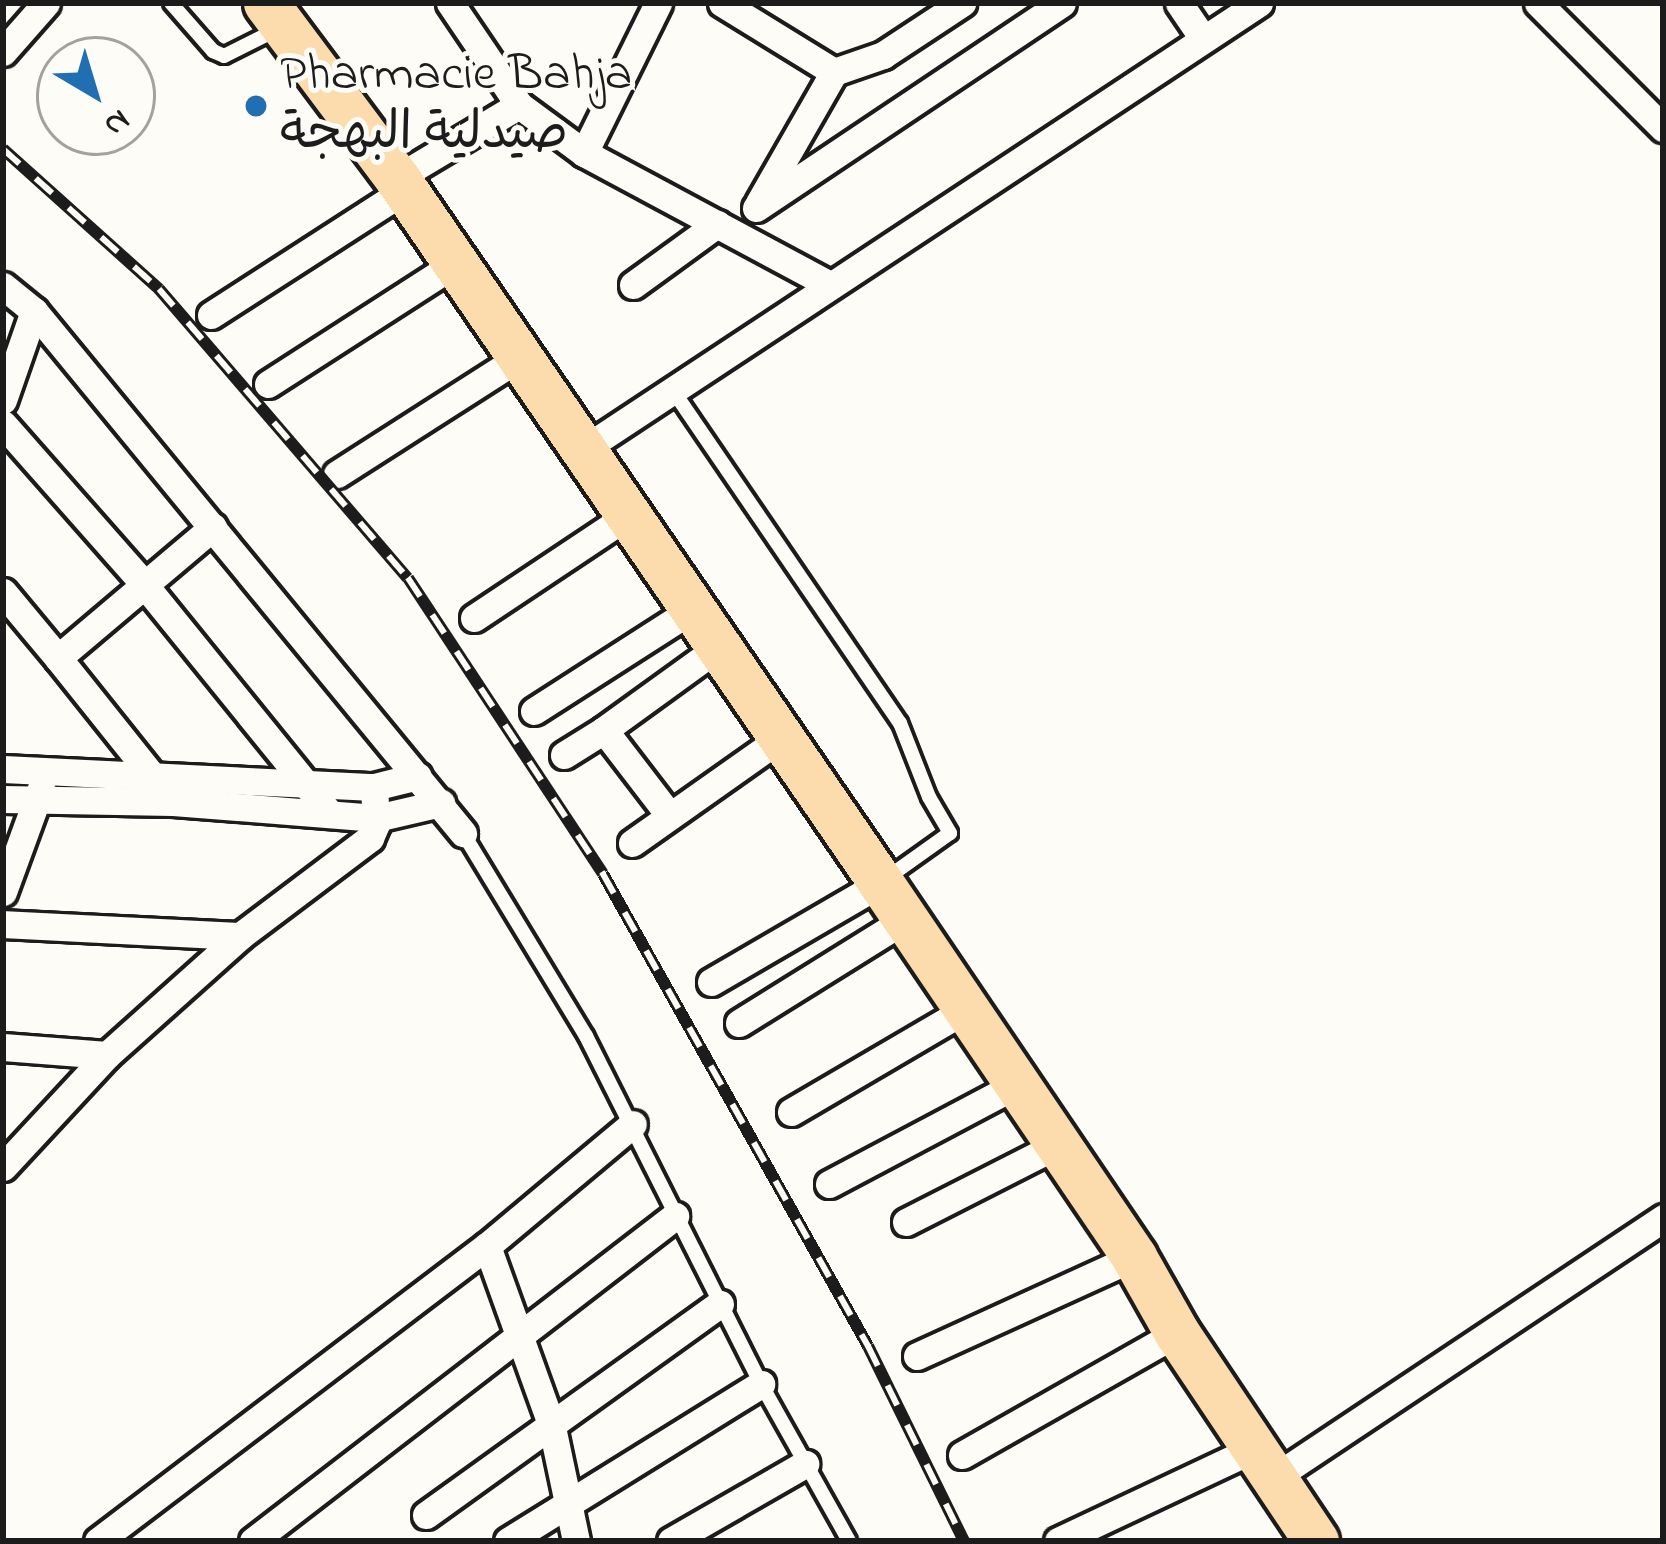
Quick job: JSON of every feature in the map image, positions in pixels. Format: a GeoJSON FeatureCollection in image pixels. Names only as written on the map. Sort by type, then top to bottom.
{"type":"FeatureCollection","features":[{"type":"Feature","properties":{"kind":"main road"},"geometry":{"type":"LineString","coordinates":[[275,14],[401,184],[1058,1144],[1316,1541]]}},
{"type":"Feature","properties":{"kind":"street"},"geometry":{"type":"LineString","coordinates":[[3,52],[46,3]]}},
{"type":"Feature","properties":{"kind":"street"},"geometry":{"type":"LineString","coordinates":[[450,3],[519,105],[584,153],[828,284]]}},
{"type":"Feature","properties":{"kind":"street"},"geometry":{"type":"LineString","coordinates":[[584,153],[658,3]]}},
{"type":"Feature","properties":{"kind":"street"},"geometry":{"type":"LineString","coordinates":[[722,3],[763,10],[834,72]]}},
{"type":"Feature","properties":{"kind":"street"},"geometry":{"type":"LineString","coordinates":[[756,208],[834,72],[883,55],[962,3]]}},
{"type":"Feature","properties":{"kind":"street"},"geometry":{"type":"LineString","coordinates":[[633,285],[728,230],[1062,3]]}},
{"type":"Feature","properties":{"kind":"street"},"geometry":{"type":"LineString","coordinates":[[1179,3],[1202,37]]}},
{"type":"Feature","properties":{"kind":"street"},"geometry":{"type":"LineString","coordinates":[[584,449],[1259,3]]}},
{"type":"Feature","properties":{"kind":"street"},"geometry":{"type":"LineString","coordinates":[[1538,3],[1663,128]]}},
{"type":"Feature","properties":{"kind":"street"},"geometry":{"type":"LineString","coordinates":[[211,315],[519,105]]}},
{"type":"Feature","properties":{"kind":"street"},"geometry":{"type":"LineString","coordinates":[[268,384],[454,264]]}},
{"type":"Feature","properties":{"kind":"street"},"geometry":{"type":"LineString","coordinates":[[3,286],[34,311],[463,833]]}},
{"type":"Feature","properties":{"kind":"street"},"geometry":{"type":"LineString","coordinates":[[3,400],[34,311]]}},
{"type":"Feature","properties":{"kind":"street"},"geometry":{"type":"LineString","coordinates":[[337,475],[520,357]]}},
{"type":"Feature","properties":{"kind":"street"},"geometry":{"type":"LineString","coordinates":[[3,424],[143,583],[329,813]]}},
{"type":"Feature","properties":{"kind":"street"},"geometry":{"type":"LineString","coordinates":[[474,618],[627,516]]}},
{"type":"Feature","properties":{"kind":"street"},"geometry":{"type":"LineString","coordinates":[[58,658],[213,527]]}},
{"type":"Feature","properties":{"kind":"street"},"geometry":{"type":"LineString","coordinates":[[3,592],[173,802]]}},
{"type":"Feature","properties":{"kind":"street"},"geometry":{"type":"LineString","coordinates":[[534,711],[690,611]]}},
{"type":"Feature","properties":{"kind":"street"},"geometry":{"type":"LineString","coordinates":[[564,755],[716,650]]}},
{"type":"Feature","properties":{"kind":"street"},"geometry":{"type":"LineString","coordinates":[[604,730],[670,815]]}},
{"type":"Feature","properties":{"kind":"street"},"geometry":{"type":"LineString","coordinates":[[632,843],[781,738]]}},
{"type":"Feature","properties":{"kind":"street"},"geometry":{"type":"LineString","coordinates":[[5,766],[46,772],[304,780],[374,787],[418,776]]}},
{"type":"Feature","properties":{"kind":"street"},"geometry":{"type":"LineString","coordinates":[[3,892],[46,772]]}},
{"type":"Feature","properties":{"kind":"street"},"geometry":{"type":"LineString","coordinates":[[3,1167],[107,1055],[239,936],[370,838],[376,818],[374,787]]}},
{"type":"Feature","properties":{"kind":"street"},"geometry":{"type":"LineString","coordinates":[[3,799],[173,802],[376,818],[441,803]]}},
{"type":"Feature","properties":{"kind":"street"},"geometry":{"type":"LineString","coordinates":[[711,982],[892,902]]}},
{"type":"Feature","properties":{"kind":"street"},"geometry":{"type":"LineString","coordinates":[[739,1023],[892,902]]}},
{"type":"Feature","properties":{"kind":"street"},"geometry":{"type":"LineString","coordinates":[[3,924],[239,936]]}},
{"type":"Feature","properties":{"kind":"street"},"geometry":{"type":"LineString","coordinates":[[791,1112],[965,1010]]}},
{"type":"Feature","properties":{"kind":"street"},"geometry":{"type":"LineString","coordinates":[[3,1047],[107,1055]]}},
{"type":"Feature","properties":{"kind":"street"},"geometry":{"type":"LineString","coordinates":[[829,1184],[1016,1085]]}},
{"type":"Feature","properties":{"kind":"street"},"geometry":{"type":"LineString","coordinates":[[98,1541],[487,1246],[633,1124]]}},
{"type":"Feature","properties":{"kind":"street"},"geometry":{"type":"LineString","coordinates":[[906,1222],[1058,1144]]}},
{"type":"Feature","properties":{"kind":"street"},"geometry":{"type":"LineString","coordinates":[[253,1541],[675,1216]]}},
{"type":"Feature","properties":{"kind":"street"},"geometry":{"type":"LineString","coordinates":[[1058,1541],[1265,1462],[1663,1218]]}},
{"type":"Feature","properties":{"kind":"street"},"geometry":{"type":"LineString","coordinates":[[487,1246],[523,1334],[552,1427],[576,1541]]}},
{"type":"Feature","properties":{"kind":"street"},"geometry":{"type":"LineString","coordinates":[[917,1356],[1134,1257]]}},
{"type":"Feature","properties":{"kind":"street"},"geometry":{"type":"LineString","coordinates":[[426,1515],[720,1304]]}},
{"type":"Feature","properties":{"kind":"street"},"geometry":{"type":"LineString","coordinates":[[962,1455],[1177,1333]]}},
{"type":"Feature","properties":{"kind":"street"},"geometry":{"type":"LineString","coordinates":[[508,1541],[761,1384]]}},
{"type":"Feature","properties":{"kind":"street"},"geometry":{"type":"LineString","coordinates":[[671,1541],[805,1464]]}},
{"type":"Feature","properties":{"kind":"lane"},"geometry":{"type":"LineString","coordinates":[[171,3],[213,51],[224,56],[275,14]]}},
{"type":"Feature","properties":{"kind":"lane"},"geometry":{"type":"LineString","coordinates":[[672,389],[900,723],[929,797],[950,833],[892,902]]}},
{"type":"Feature","properties":{"kind":"lane"},"geometry":{"type":"LineString","coordinates":[[463,833],[633,1124],[761,1384],[849,1541]]}},
{"type":"Feature","properties":{"kind":"railway"},"geometry":{"type":"LineString","coordinates":[[3,149],[159,289],[408,578],[603,874],[868,1346],[964,1541]]}},
{"type":"Feature","properties":{"kind":"place","name":"Pharmacie Bahja صيدلية البهجة"},"geometry":{"type":"Point","coordinates":[256,106]}}]}
